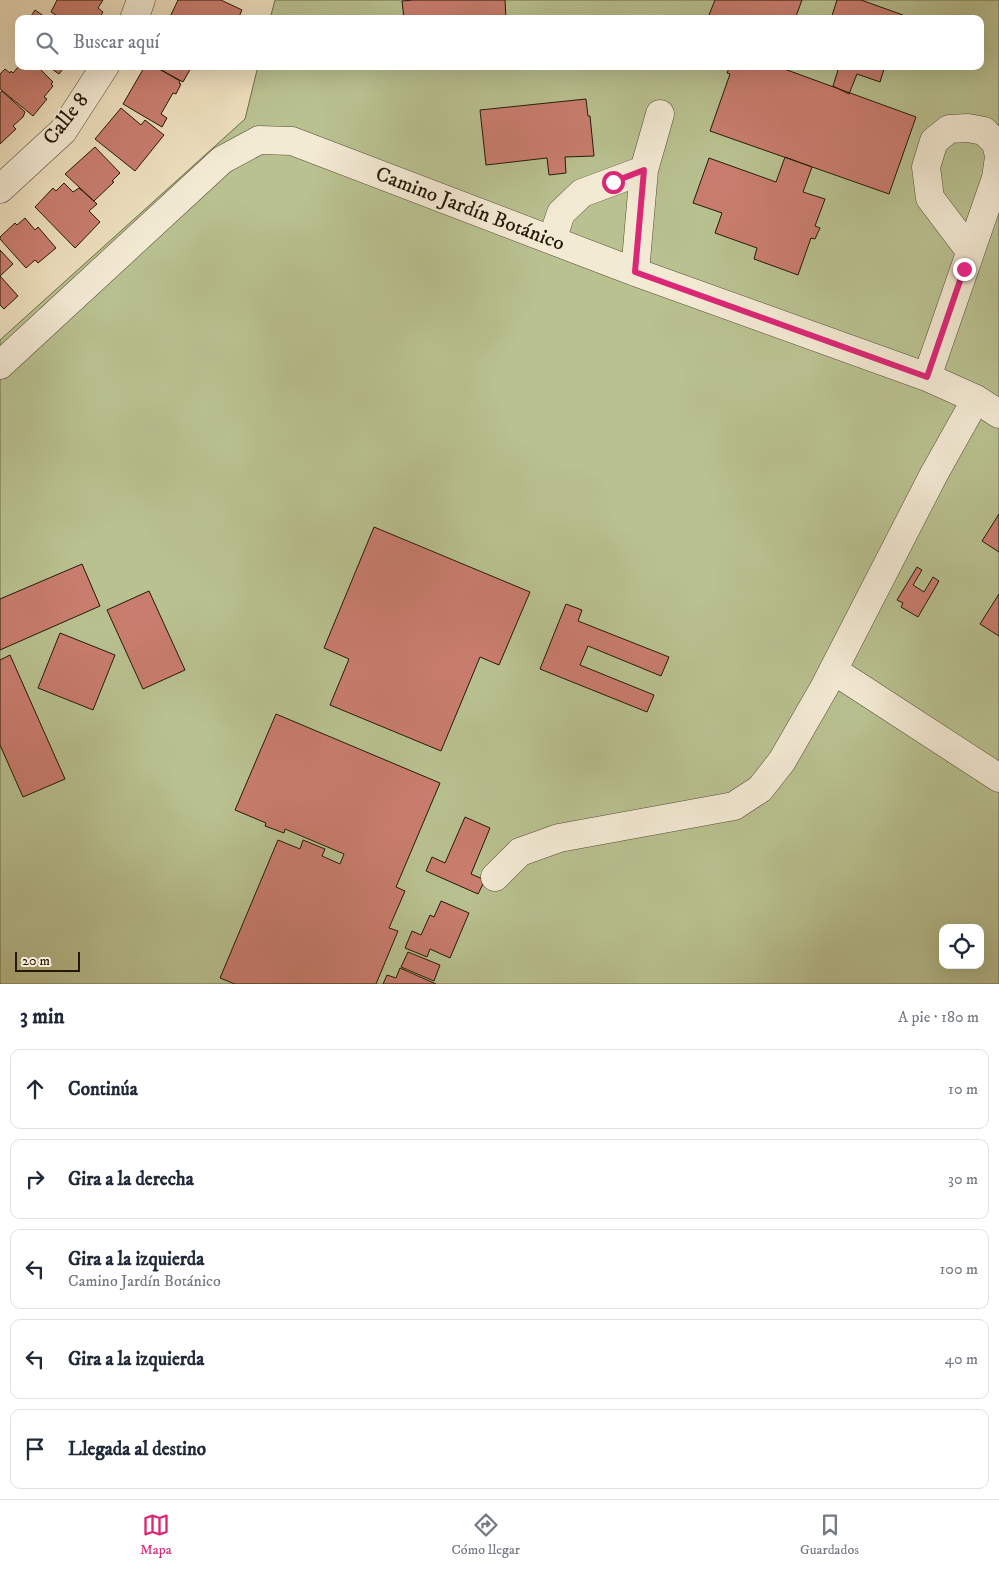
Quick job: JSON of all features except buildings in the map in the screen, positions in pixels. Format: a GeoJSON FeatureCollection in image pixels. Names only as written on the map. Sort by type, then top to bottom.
{"type":"FeatureCollection","features":[{"type":"Feature","properties":{"kind":"street"},"geometry":{"type":"LineString","coordinates":[[135,15],[141,0]]}},
{"type":"Feature","properties":{"kind":"street","name":"Calle 8"},"geometry":{"type":"LineString","coordinates":[[0,189],[63,131],[102,70]]}},
{"type":"Feature","properties":{"kind":"street"},"geometry":{"type":"LineString","coordinates":[[635,272],[644,170],[660,114]]}},
{"type":"Feature","properties":{"kind":"street"},"geometry":{"type":"LineString","coordinates":[[927,377],[996,178],[999,156],[996,143],[984,131],[968,128],[949,129],[934,141],[926,167],[930,198],[970,251]]}},
{"type":"Feature","properties":{"kind":"street","name":"Camino Jardín Botánico"},"geometry":{"type":"LineString","coordinates":[[0,365],[222,160],[259,140],[292,141],[635,272],[927,377],[976,399],[999,414]]}},
{"type":"Feature","properties":{"kind":"street"},"geometry":{"type":"LineString","coordinates":[[552,240],[561,213],[582,193],[644,170]]}},
{"type":"Feature","properties":{"kind":"street"},"geometry":{"type":"LineString","coordinates":[[494,877],[520,852],[559,838],[734,806],[760,789],[782,761],[833,670],[934,474],[976,399]]}},
{"type":"Feature","properties":{"kind":"street"},"geometry":{"type":"LineString","coordinates":[[833,670],[999,778]]}},
{"type":"Feature","properties":{"kind":"green space"},"geometry":{"type":"Polygon","coordinates":[[[275,0],[999,0],[999,984],[0,984],[0,340],[245,119],[257,70],[984,70],[984,15],[271,15],[275,0]]]}},
{"type":"Feature","properties":{"kind":"route"},"geometry":{"type":"LineString","coordinates":[[613,182],[644,170],[635,272],[927,377],[964,269]]}}]}
